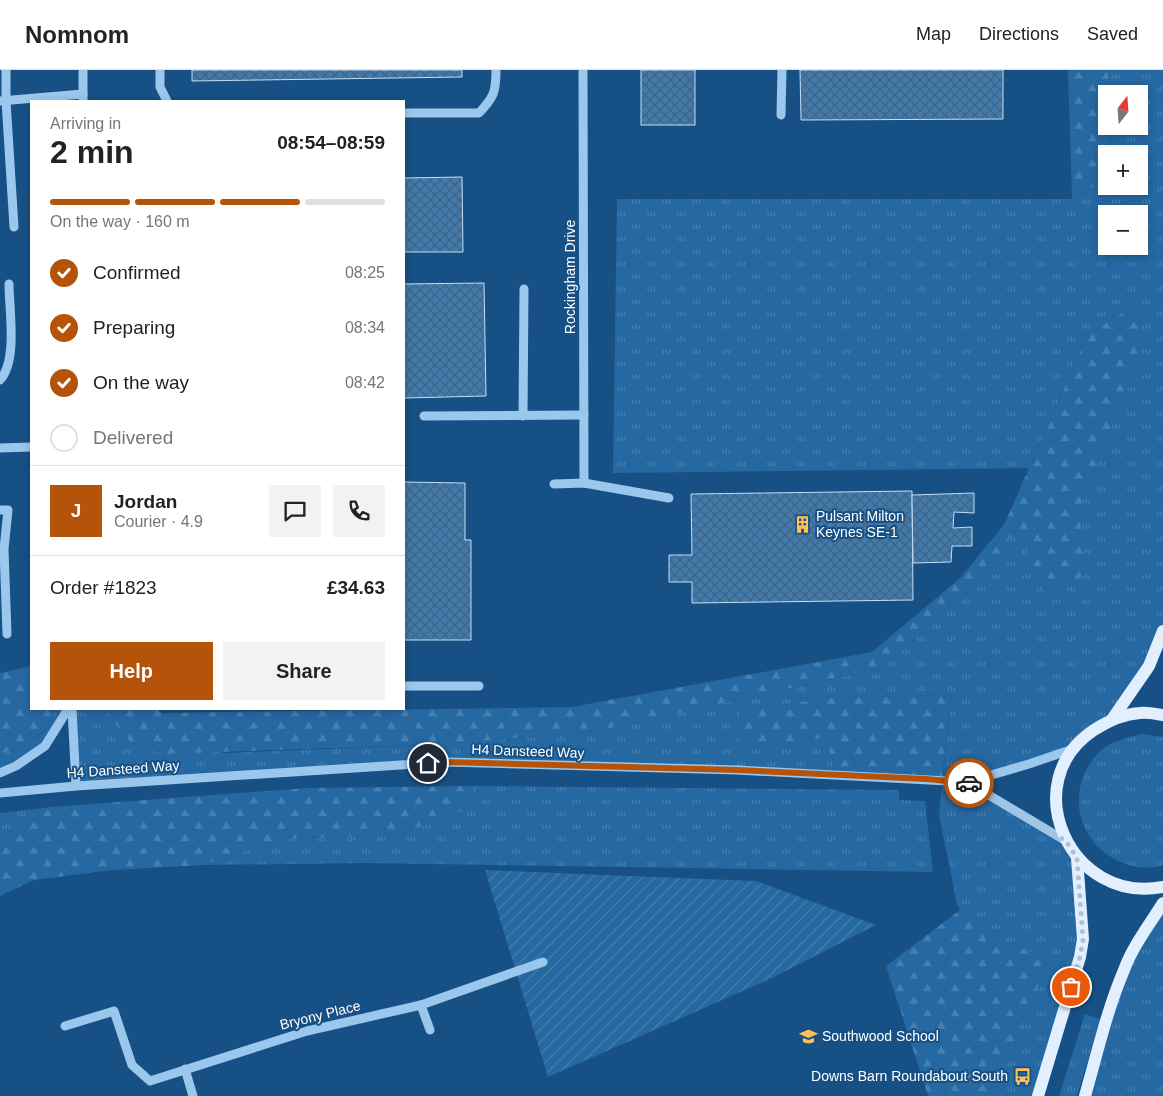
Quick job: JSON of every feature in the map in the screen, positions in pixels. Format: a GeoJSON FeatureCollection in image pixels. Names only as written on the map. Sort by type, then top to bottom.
{"type":"FeatureCollection","features":[{"type":"Feature","properties":{"kind":"main road"},"geometry":{"type":"LineString","coordinates":[[1113,718],[1150,666],[1163,631]]}},
{"type":"Feature","properties":{"kind":"main road"},"geometry":{"type":"LineString","coordinates":[[1163,715],[1140,713],[1113,718],[1084,736],[1073,749],[1061,771],[1056,794],[1058,818],[1066,841],[1077,858],[1097,876],[1122,886],[1149,890],[1163,887]]}},
{"type":"Feature","properties":{"kind":"main road"},"geometry":{"type":"LineString","coordinates":[[1038,1096],[1080,957],[1083,940],[1077,858]]}},
{"type":"Feature","properties":{"kind":"main road"},"geometry":{"type":"LineString","coordinates":[[1086,1096],[1109,1010],[1124,969],[1135,946],[1163,903]]}},
{"type":"Feature","properties":{"kind":"street"},"geometry":{"type":"LineString","coordinates":[[6,70],[3,101],[14,227]]}},
{"type":"Feature","properties":{"kind":"street"},"geometry":{"type":"LineString","coordinates":[[3,101],[83,98],[83,70]]}},
{"type":"Feature","properties":{"kind":"street"},"geometry":{"type":"LineString","coordinates":[[160,70],[160,87],[166,100]]}},
{"type":"Feature","properties":{"kind":"street"},"geometry":{"type":"LineString","coordinates":[[405,113],[479,113],[492,99],[496,85],[496,70]]}},
{"type":"Feature","properties":{"kind":"street","name":"Rockingham Drive"},"geometry":{"type":"LineString","coordinates":[[583,70],[584,484]]}},
{"type":"Feature","properties":{"kind":"street"},"geometry":{"type":"LineString","coordinates":[[781,115],[782,70]]}},
{"type":"Feature","properties":{"kind":"street"},"geometry":{"type":"LineString","coordinates":[[0,380],[8,364],[11,349],[9,284]]}},
{"type":"Feature","properties":{"kind":"street"},"geometry":{"type":"LineString","coordinates":[[523,416],[524,289]]}},
{"type":"Feature","properties":{"kind":"street"},"geometry":{"type":"LineString","coordinates":[[424,416],[584,415]]}},
{"type":"Feature","properties":{"kind":"street"},"geometry":{"type":"LineString","coordinates":[[0,448],[30,447]]}},
{"type":"Feature","properties":{"kind":"street"},"geometry":{"type":"LineString","coordinates":[[554,484],[584,484],[669,498]]}},
{"type":"Feature","properties":{"kind":"street"},"geometry":{"type":"LineString","coordinates":[[0,510],[8,510],[4,549],[8,634]]}},
{"type":"Feature","properties":{"kind":"street"},"geometry":{"type":"LineString","coordinates":[[405,686],[479,686]]}},
{"type":"Feature","properties":{"kind":"street"},"geometry":{"type":"LineString","coordinates":[[0,773],[16,766],[45,746],[67,710]]}},
{"type":"Feature","properties":{"kind":"street"},"geometry":{"type":"LineString","coordinates":[[72,710],[76,786]]}},
{"type":"Feature","properties":{"kind":"street","name":"H4 Dansteed Way"},"geometry":{"type":"LineString","coordinates":[[0,793],[76,786],[447,762],[737,770],[962,782],[1029,764],[1073,749]]}},
{"type":"Feature","properties":{"kind":"street","name":"H4 Dansteed Way"},"geometry":{"type":"LineString","coordinates":[[962,782],[1066,841]]}},
{"type":"Feature","properties":{"kind":"street","name":"Bryony Place"},"geometry":{"type":"LineString","coordinates":[[65,1026],[114,1012],[132,1065],[150,1082],[185,1069],[307,1031],[421,1005],[543,962]]}},
{"type":"Feature","properties":{"kind":"street"},"geometry":{"type":"LineString","coordinates":[[421,1005],[430,1030]]}},
{"type":"Feature","properties":{"kind":"street"},"geometry":{"type":"LineString","coordinates":[[185,1069],[193,1096]]}},
{"type":"Feature","properties":{"kind":"green space"},"geometry":{"type":"Polygon","coordinates":[[[1068,70],[1108,70],[1109,85],[1098,85],[1098,135],[1110,135],[1111,145],[1098,145],[1098,184],[1072,199],[1068,70]]]}},
{"type":"Feature","properties":{"kind":"green space"},"geometry":{"type":"Polygon","coordinates":[[[1108,70],[1163,70],[1163,631],[1113,718],[1073,749],[967,782],[1066,841],[1077,858],[1083,939],[1038,1096],[994,1096],[1048,963],[960,910],[957,904],[939,815],[951,695],[825,698],[741,712],[736,749],[825,738],[838,775],[447,762],[76,786],[72,710],[108,710],[116,725],[224,753],[445,744],[597,731],[882,668],[969,590],[1016,530],[1030,555],[1084,576],[1079,509],[1135,365],[1088,334],[1029,468],[613,473],[617,199],[1071,199],[1098,184],[1098,195],[1148,195],[1148,145],[1111,145],[1110,135],[1148,135],[1148,85],[1109,85],[1108,70]]]}},
{"type":"Feature","properties":{"kind":"green space"},"geometry":{"type":"Polygon","coordinates":[[[1143,301],[1135,365],[1079,509],[1085,576],[1045,592],[1030,555],[1016,530],[969,590],[882,668],[597,731],[445,744],[161,754],[130,742],[116,725],[108,710],[158,710],[162,713],[572,707],[872,652],[960,578],[1004,525],[1088,334],[1143,301]]]}},
{"type":"Feature","properties":{"kind":"green space"},"geometry":{"type":"Polygon","coordinates":[[[30,666],[30,710],[53,710],[46,729],[19,749],[0,753],[0,673],[30,666]]]}},
{"type":"Feature","properties":{"kind":"green space"},"geometry":{"type":"Polygon","coordinates":[[[951,695],[942,780],[838,775],[825,738],[736,749],[741,712],[825,698],[951,695]]]}},
{"type":"Feature","properties":{"kind":"green space"},"geometry":{"type":"Polygon","coordinates":[[[53,710],[67,710],[45,746],[0,773],[0,753],[19,749],[46,730],[53,710]]]}},
{"type":"Feature","properties":{"kind":"green space"},"geometry":{"type":"Polygon","coordinates":[[[1141,734],[1163,737],[1163,865],[1150,868],[1129,865],[1112,857],[1098,846],[1087,833],[1081,818],[1079,801],[1081,784],[1088,767],[1099,752],[1114,743],[1141,734]]]}},
{"type":"Feature","properties":{"kind":"green space"},"geometry":{"type":"Polygon","coordinates":[[[475,786],[899,790],[899,800],[925,801],[933,872],[367,863],[203,865],[282,839],[401,834],[462,811],[475,786]]]}},
{"type":"Feature","properties":{"kind":"green space"},"geometry":{"type":"Polygon","coordinates":[[[475,786],[462,811],[401,834],[282,839],[203,865],[112,870],[34,880],[0,896],[0,852],[51,807],[307,788],[475,786]]]}},
{"type":"Feature","properties":{"kind":"green space"},"geometry":{"type":"Polygon","coordinates":[[[51,807],[0,852],[0,813],[51,807]]]}},
{"type":"Feature","properties":{"kind":"green space"},"geometry":{"type":"Polygon","coordinates":[[[485,870],[756,881],[876,925],[772,978],[548,1077],[485,870]]]}},
{"type":"Feature","properties":{"kind":"green space"},"geometry":{"type":"Polygon","coordinates":[[[1163,903],[1163,1096],[1085,1096],[1109,1010],[1163,903]]]}},
{"type":"Feature","properties":{"kind":"green space"},"geometry":{"type":"Polygon","coordinates":[[[960,910],[1048,963],[994,1096],[928,1096],[886,966],[960,910]]]}},
{"type":"Feature","properties":{"kind":"green space"},"geometry":{"type":"Polygon","coordinates":[[[1085,1014],[1100,1019],[1077,1096],[1059,1096],[1085,1014]]]}},
{"type":"Feature","properties":{"kind":"building"},"geometry":{"type":"Polygon","coordinates":[[[192,70],[462,70],[462,77],[192,81],[192,70]]]}},
{"type":"Feature","properties":{"kind":"building"},"geometry":{"type":"Polygon","coordinates":[[[641,70],[695,70],[695,125],[641,125],[641,70]]]}},
{"type":"Feature","properties":{"kind":"building"},"geometry":{"type":"Polygon","coordinates":[[[800,70],[1003,70],[1003,119],[801,120],[800,70]]]}},
{"type":"Feature","properties":{"kind":"building"},"geometry":{"type":"Polygon","coordinates":[[[462,177],[463,252],[405,252],[405,178],[462,177]]]}},
{"type":"Feature","properties":{"kind":"building"},"geometry":{"type":"Polygon","coordinates":[[[484,283],[486,396],[405,398],[405,284],[484,283]]]}},
{"type":"Feature","properties":{"kind":"building"},"geometry":{"type":"Polygon","coordinates":[[[405,482],[465,483],[465,540],[471,540],[471,640],[405,640],[405,482]]]}},
{"type":"Feature","properties":{"kind":"building","name":"Pulsant Milton Keynes SE-1"},"geometry":{"type":"Polygon","coordinates":[[[912,491],[913,600],[692,603],[692,582],[669,582],[669,555],[692,555],[691,494],[912,491]]]}},
{"type":"Feature","properties":{"kind":"building"},"geometry":{"type":"Polygon","coordinates":[[[974,493],[974,513],[954,512],[953,528],[972,527],[972,546],[952,546],[951,562],[913,563],[912,495],[974,493]]]}},
{"type":"Feature","properties":{"kind":"way so far"},"geometry":{"type":"LineString","coordinates":[[969,783],[1066,841],[1077,858],[1083,940],[1071,987]]}},
{"type":"Feature","properties":{"kind":"place","name":"Pulsant Milton Keynes SE-1"},"geometry":{"type":"Point","coordinates":[802,524]}},
{"type":"Feature","properties":{"kind":"place","name":"Southwood School"},"geometry":{"type":"Point","coordinates":[808,1036]}},
{"type":"Feature","properties":{"kind":"place","name":"Downs Barn Roundabout South"},"geometry":{"type":"Point","coordinates":[1022,1076]}},
{"type":"Feature","properties":{"kind":"route"},"geometry":{"type":"LineString","coordinates":[[428,763],[737,770],[926,779],[969,783]]}}]}
